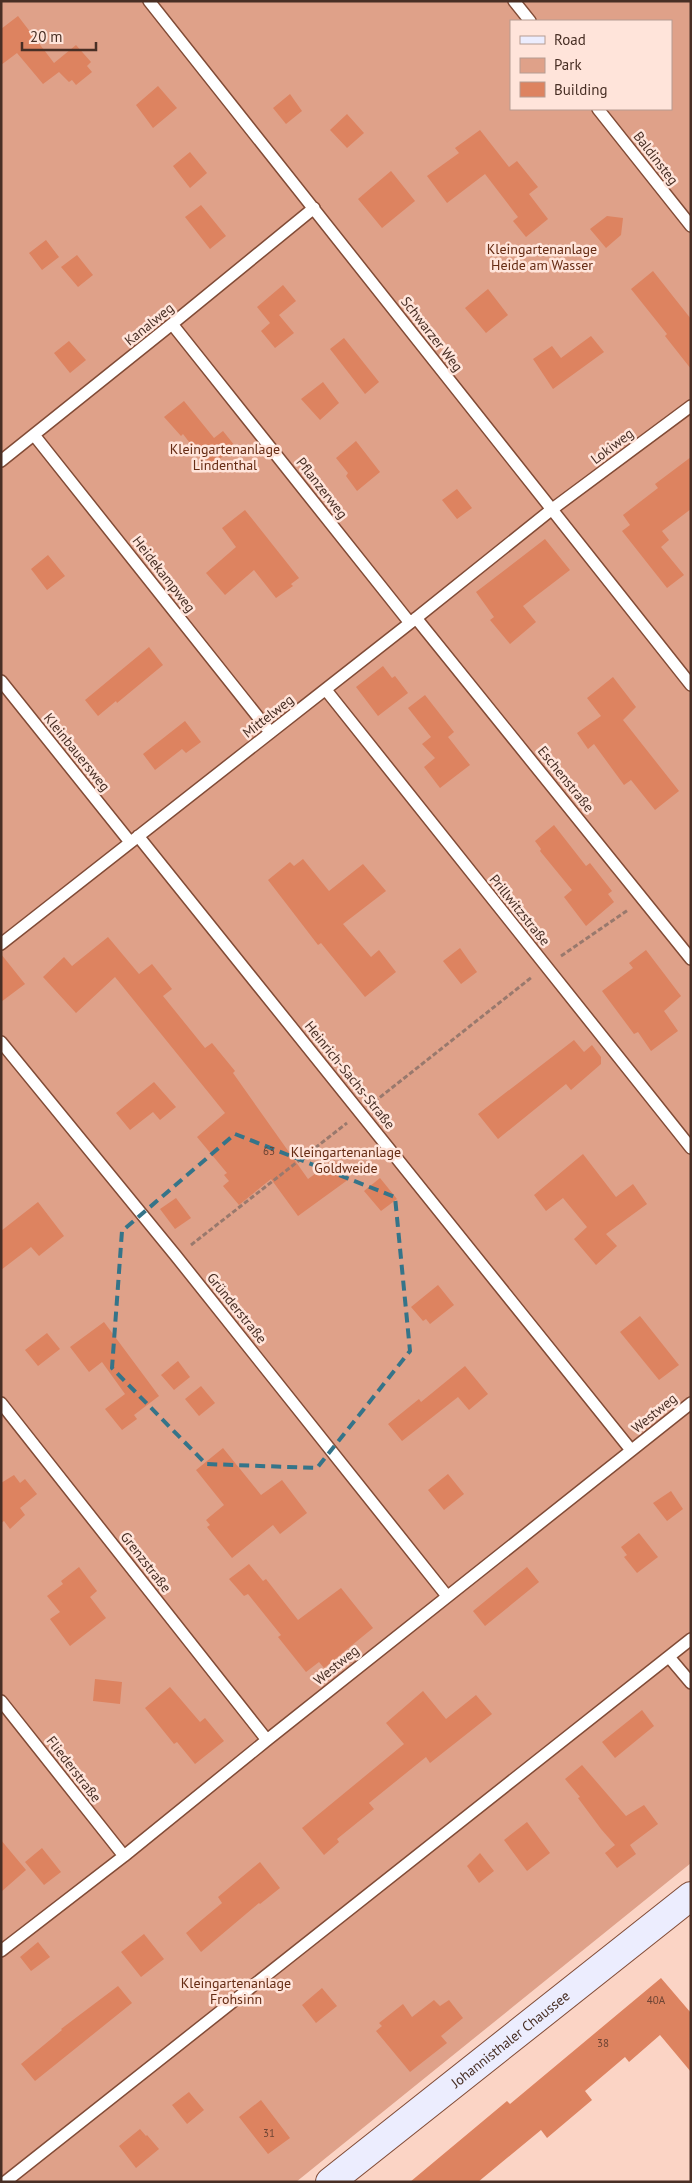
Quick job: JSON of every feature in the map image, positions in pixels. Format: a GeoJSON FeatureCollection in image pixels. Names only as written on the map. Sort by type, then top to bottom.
{"type":"FeatureCollection","features":[{"type":"Feature","properties":{"kind":"street","name":"Johannisthaler Chaussee"},"geometry":{"type":"LineString","coordinates":[[330,2182],[691,1896]]}},
{"type":"Feature","properties":{"kind":"lane","name":"Schwarzer Weg"},"geometry":{"type":"LineString","coordinates":[[149,1],[691,686]]}},
{"type":"Feature","properties":{"kind":"lane"},"geometry":{"type":"LineString","coordinates":[[514,1],[529,20]]}},
{"type":"Feature","properties":{"kind":"lane","name":"Baldinsteg"},"geometry":{"type":"LineString","coordinates":[[599,110],[691,226]]}},
{"type":"Feature","properties":{"kind":"lane","name":"Kanalweg"},"geometry":{"type":"LineString","coordinates":[[1,461],[314,208]]}},
{"type":"Feature","properties":{"kind":"lane","name":"Pflanzerweg"},"geometry":{"type":"LineString","coordinates":[[172,324],[413,621]]}},
{"type":"Feature","properties":{"kind":"lane","name":"Lokiweg"},"geometry":{"type":"LineString","coordinates":[[551,510],[691,406]]}},
{"type":"Feature","properties":{"kind":"lane","name":"Heidekampweg"},"geometry":{"type":"LineString","coordinates":[[34,435],[270,732]]}},
{"type":"Feature","properties":{"kind":"lane","name":"Mittelweg"},"geometry":{"type":"LineString","coordinates":[[1,944],[326,690],[551,510]]}},
{"type":"Feature","properties":{"kind":"lane","name":"Eschenstraße"},"geometry":{"type":"LineString","coordinates":[[413,621],[644,899],[691,959]]}},
{"type":"Feature","properties":{"kind":"lane","name":"Kleinbauersweg"},"geometry":{"type":"LineString","coordinates":[[1,681],[134,839]]}},
{"type":"Feature","properties":{"kind":"lane","name":"Prillwitzstraße"},"geometry":{"type":"LineString","coordinates":[[326,690],[691,1148]]}},
{"type":"Feature","properties":{"kind":"lane","name":"Heinrich-Sachs-Straße"},"geometry":{"type":"LineString","coordinates":[[134,839],[361,1113],[631,1450]]}},
{"type":"Feature","properties":{"kind":"lane","name":"Gründerstraße"},"geometry":{"type":"LineString","coordinates":[[1,1042],[176,1256],[447,1596]]}},
{"type":"Feature","properties":{"kind":"lane","name":"Westweg"},"geometry":{"type":"LineString","coordinates":[[1,1952],[124,1856],[266,1740],[691,1402]]}},
{"type":"Feature","properties":{"kind":"lane","name":"Grenzstraße"},"geometry":{"type":"LineString","coordinates":[[1,1403],[266,1740]]}},
{"type":"Feature","properties":{"kind":"lane"},"geometry":{"type":"LineString","coordinates":[[5,2182],[691,1640]]}},
{"type":"Feature","properties":{"kind":"lane"},"geometry":{"type":"LineString","coordinates":[[670,1657],[691,1683]]}},
{"type":"Feature","properties":{"kind":"lane","name":"Fliederstraße"},"geometry":{"type":"LineString","coordinates":[[1,1701],[124,1856]]}},
{"type":"Feature","properties":{"kind":"path"},"geometry":{"type":"LineString","coordinates":[[176,1256],[361,1113],[546,966],[644,899]]}},
{"type":"Feature","properties":{"kind":"highlighted area"},"geometry":{"type":"Polygon","coordinates":[[[235,1134],[395,1197],[410,1351],[317,1468],[206,1464],[112,1368],[122,1231],[235,1134]]]}},
{"type":"Feature","properties":{"kind":"green space"},"geometry":{"type":"Polygon","coordinates":[[[1,1],[691,1],[691,1863],[296,2182],[1,2182],[1,1]]]}},
{"type":"Feature","properties":{"kind":"building"},"geometry":{"type":"Polygon","coordinates":[[[18,16],[54,63],[76,45],[91,62],[87,66],[92,72],[76,85],[72,80],[69,82],[59,72],[43,84],[17,53],[1,65],[1,29],[18,16]]]}},
{"type":"Feature","properties":{"kind":"building"},"geometry":{"type":"Polygon","coordinates":[[[158,86],[177,108],[153,128],[136,105],[158,86]]]}},
{"type":"Feature","properties":{"kind":"building"},"geometry":{"type":"Polygon","coordinates":[[[290,94],[302,111],[286,124],[273,108],[290,94]]]}},
{"type":"Feature","properties":{"kind":"building"},"geometry":{"type":"Polygon","coordinates":[[[347,114],[364,133],[347,148],[330,130],[347,114]]]}},
{"type":"Feature","properties":{"kind":"building"},"geometry":{"type":"Polygon","coordinates":[[[480,130],[509,167],[517,161],[538,187],[529,194],[548,219],[526,237],[513,221],[518,217],[485,174],[447,203],[427,176],[459,153],[455,148],[480,130]]]}},
{"type":"Feature","properties":{"kind":"building"},"geometry":{"type":"Polygon","coordinates":[[[190,152],[207,173],[190,188],[173,166],[190,152]]]}},
{"type":"Feature","properties":{"kind":"building"},"geometry":{"type":"Polygon","coordinates":[[[391,171],[415,201],[382,228],[358,199],[391,171]]]}},
{"type":"Feature","properties":{"kind":"building"},"geometry":{"type":"Polygon","coordinates":[[[201,205],[226,236],[210,249],[185,217],[201,205]]]}},
{"type":"Feature","properties":{"kind":"building"},"geometry":{"type":"Polygon","coordinates":[[[607,216],[623,218],[621,235],[606,248],[590,229],[607,216]]]}},
{"type":"Feature","properties":{"kind":"building"},"geometry":{"type":"Polygon","coordinates":[[[46,240],[59,257],[42,270],[29,253],[46,240]]]}},
{"type":"Feature","properties":{"kind":"building"},"geometry":{"type":"Polygon","coordinates":[[[77,255],[93,275],[78,287],[61,267],[77,255]]]}},
{"type":"Feature","properties":{"kind":"building"},"geometry":{"type":"Polygon","coordinates":[[[653,271],[691,319],[691,369],[665,336],[667,334],[631,289],[653,271]]]}},
{"type":"Feature","properties":{"kind":"building"},"geometry":{"type":"Polygon","coordinates":[[[283,285],[296,301],[279,315],[294,333],[275,348],[261,331],[270,323],[257,307],[283,285]]]}},
{"type":"Feature","properties":{"kind":"building"},"geometry":{"type":"Polygon","coordinates":[[[488,289],[508,315],[486,333],[465,308],[488,289]]]}},
{"type":"Feature","properties":{"kind":"building"},"geometry":{"type":"Polygon","coordinates":[[[591,336],[604,352],[553,389],[533,359],[552,346],[561,358],[591,336]]]}},
{"type":"Feature","properties":{"kind":"building"},"geometry":{"type":"Polygon","coordinates":[[[344,338],[379,382],[365,394],[330,349],[344,338]]]}},
{"type":"Feature","properties":{"kind":"building"},"geometry":{"type":"Polygon","coordinates":[[[69,341],[86,360],[70,373],[54,353],[69,341]]]}},
{"type":"Feature","properties":{"kind":"building"},"geometry":{"type":"Polygon","coordinates":[[[323,382],[339,403],[320,420],[301,399],[323,382]]]}},
{"type":"Feature","properties":{"kind":"building"},"geometry":{"type":"Polygon","coordinates":[[[184,401],[214,438],[223,431],[235,446],[209,468],[183,434],[181,436],[164,417],[184,401]]]}},
{"type":"Feature","properties":{"kind":"building"},"geometry":{"type":"Polygon","coordinates":[[[356,441],[380,472],[357,491],[346,476],[348,473],[336,458],[356,441]]]}},
{"type":"Feature","properties":{"kind":"building"},"geometry":{"type":"Polygon","coordinates":[[[691,457],[691,509],[662,531],[669,540],[661,547],[684,575],[667,588],[622,531],[630,525],[623,515],[658,488],[655,484],[691,457]]]}},
{"type":"Feature","properties":{"kind":"building"},"geometry":{"type":"Polygon","coordinates":[[[457,489],[472,508],[457,519],[442,500],[457,489]]]}},
{"type":"Feature","properties":{"kind":"building"},"geometry":{"type":"Polygon","coordinates":[[[245,510],[299,578],[291,584],[293,586],[276,598],[254,570],[225,595],[206,573],[236,547],[222,528],[245,510]]]}},
{"type":"Feature","properties":{"kind":"building"},"geometry":{"type":"Polygon","coordinates":[[[545,539],[570,570],[523,606],[536,622],[510,644],[490,620],[494,617],[476,592],[545,539]]]}},
{"type":"Feature","properties":{"kind":"building"},"geometry":{"type":"Polygon","coordinates":[[[48,555],[65,576],[47,590],[31,569],[48,555]]]}},
{"type":"Feature","properties":{"kind":"building"},"geometry":{"type":"Polygon","coordinates":[[[149,647],[163,665],[117,703],[116,701],[98,716],[85,700],[149,647]]]}},
{"type":"Feature","properties":{"kind":"building"},"geometry":{"type":"Polygon","coordinates":[[[383,666],[392,678],[395,676],[408,693],[378,716],[356,687],[383,666]]]}},
{"type":"Feature","properties":{"kind":"building"},"geometry":{"type":"Polygon","coordinates":[[[613,677],[636,707],[623,720],[679,791],[655,810],[631,780],[624,785],[594,744],[588,749],[577,733],[601,716],[587,698],[613,677]]]}},
{"type":"Feature","properties":{"kind":"building"},"geometry":{"type":"Polygon","coordinates":[[[425,695],[454,732],[448,737],[470,765],[440,788],[424,767],[435,758],[422,744],[431,737],[408,708],[425,695]]]}},
{"type":"Feature","properties":{"kind":"building"},"geometry":{"type":"Polygon","coordinates":[[[185,721],[201,742],[186,753],[182,749],[155,770],[143,754],[185,721]]]}},
{"type":"Feature","properties":{"kind":"building"},"geometry":{"type":"Polygon","coordinates":[[[554,825],[586,866],[590,863],[612,891],[608,894],[614,902],[586,926],[564,897],[572,890],[540,851],[541,849],[535,841],[554,825]]]}},
{"type":"Feature","properties":{"kind":"building"},"geometry":{"type":"Polygon","coordinates":[[[303,859],[329,891],[363,864],[386,891],[343,924],[371,957],[379,950],[396,972],[365,997],[321,943],[318,945],[268,880],[290,862],[294,866],[303,859]]]}},
{"type":"Feature","properties":{"kind":"building"},"geometry":{"type":"Polygon","coordinates":[[[108,937],[139,974],[152,964],[172,989],[163,996],[205,1048],[212,1043],[235,1071],[233,1073],[308,1179],[334,1160],[349,1179],[298,1216],[271,1179],[239,1205],[223,1186],[229,1181],[224,1175],[227,1173],[197,1137],[225,1113],[115,977],[76,1013],[43,977],[64,957],[72,966],[108,937]]]}},
{"type":"Feature","properties":{"kind":"building"},"geometry":{"type":"Polygon","coordinates":[[[460,948],[477,972],[461,984],[443,961],[460,948]]]}},
{"type":"Feature","properties":{"kind":"building"},"geometry":{"type":"Polygon","coordinates":[[[646,950],[681,996],[664,1011],[678,1031],[651,1051],[638,1032],[634,1034],[602,991],[633,968],[629,963],[646,950]]]}},
{"type":"Feature","properties":{"kind":"building"},"geometry":{"type":"Polygon","coordinates":[[[1,954],[25,984],[1,1002],[1,954]]]}},
{"type":"Feature","properties":{"kind":"building"},"geometry":{"type":"Polygon","coordinates":[[[574,1040],[584,1052],[592,1045],[601,1057],[601,1064],[571,1090],[566,1084],[498,1139],[478,1114],[574,1040]]]}},
{"type":"Feature","properties":{"kind":"building"},"geometry":{"type":"Polygon","coordinates":[[[154,1082],[176,1107],[160,1120],[153,1112],[130,1130],[116,1113],[154,1082]]]}},
{"type":"Feature","properties":{"kind":"building"},"geometry":{"type":"Polygon","coordinates":[[[583,1154],[616,1197],[633,1184],[647,1204],[606,1234],[617,1246],[596,1265],[574,1239],[587,1227],[563,1198],[546,1211],[534,1195],[583,1154]]]}},
{"type":"Feature","properties":{"kind":"building"},"geometry":{"type":"Polygon","coordinates":[[[380,1178],[397,1199],[381,1211],[364,1191],[380,1178]]]}},
{"type":"Feature","properties":{"kind":"building"},"geometry":{"type":"Polygon","coordinates":[[[176,1198],[191,1218],[175,1229],[160,1209],[176,1198]]]}},
{"type":"Feature","properties":{"kind":"building"},"geometry":{"type":"Polygon","coordinates":[[[38,1202],[64,1236],[39,1256],[31,1247],[1,1270],[1,1231],[38,1202]]]}},
{"type":"Feature","properties":{"kind":"building"},"geometry":{"type":"Polygon","coordinates":[[[438,1285],[454,1305],[430,1324],[426,1319],[423,1321],[411,1307],[438,1285]]]}},
{"type":"Feature","properties":{"kind":"building"},"geometry":{"type":"Polygon","coordinates":[[[640,1316],[679,1365],[659,1380],[620,1332],[640,1316]]]}},
{"type":"Feature","properties":{"kind":"building"},"geometry":{"type":"Polygon","coordinates":[[[104,1322],[159,1396],[134,1415],[137,1419],[122,1430],[105,1409],[125,1394],[102,1362],[89,1372],[70,1347],[104,1322]]]}},
{"type":"Feature","properties":{"kind":"building"},"geometry":{"type":"Polygon","coordinates":[[[47,1333],[60,1349],[38,1366],[25,1350],[47,1333]]]}},
{"type":"Feature","properties":{"kind":"building"},"geometry":{"type":"Polygon","coordinates":[[[178,1361],[190,1377],[174,1390],[161,1375],[178,1361]]]}},
{"type":"Feature","properties":{"kind":"building"},"geometry":{"type":"Polygon","coordinates":[[[465,1366],[488,1394],[469,1410],[458,1397],[402,1441],[388,1424],[419,1399],[421,1402],[465,1366]]]}},
{"type":"Feature","properties":{"kind":"building"},"geometry":{"type":"Polygon","coordinates":[[[201,1386],[215,1403],[199,1416],[185,1399],[201,1386]]]}},
{"type":"Feature","properties":{"kind":"building"},"geometry":{"type":"Polygon","coordinates":[[[223,1448],[261,1495],[282,1480],[307,1513],[280,1534],[273,1525],[232,1558],[207,1527],[210,1525],[206,1520],[224,1505],[196,1470],[223,1448]]]}},
{"type":"Feature","properties":{"kind":"building"},"geometry":{"type":"Polygon","coordinates":[[[448,1474],[464,1494],[444,1510],[428,1490],[448,1474]]]}},
{"type":"Feature","properties":{"kind":"building"},"geometry":{"type":"Polygon","coordinates":[[[14,1475],[20,1483],[25,1479],[37,1494],[20,1508],[25,1515],[10,1529],[4,1521],[1,1523],[1,1483],[14,1475]]]}},
{"type":"Feature","properties":{"kind":"building"},"geometry":{"type":"Polygon","coordinates":[[[671,1491],[683,1509],[667,1521],[653,1503],[671,1491]]]}},
{"type":"Feature","properties":{"kind":"building"},"geometry":{"type":"Polygon","coordinates":[[[639,1533],[658,1557],[637,1573],[624,1557],[627,1555],[621,1547],[639,1533]]]}},
{"type":"Feature","properties":{"kind":"building"},"geometry":{"type":"Polygon","coordinates":[[[249,1564],[263,1581],[266,1579],[298,1620],[341,1588],[373,1628],[324,1668],[319,1662],[306,1672],[278,1637],[281,1635],[248,1594],[244,1596],[229,1579],[249,1564]]]}},
{"type":"Feature","properties":{"kind":"building"},"geometry":{"type":"Polygon","coordinates":[[[79,1567],[97,1591],[90,1597],[106,1618],[70,1646],[50,1619],[60,1612],[47,1596],[63,1584],[61,1581],[79,1567]]]}},
{"type":"Feature","properties":{"kind":"building"},"geometry":{"type":"Polygon","coordinates":[[[527,1567],[539,1582],[485,1626],[473,1611],[527,1567]]]}},
{"type":"Feature","properties":{"kind":"building"},"geometry":{"type":"Polygon","coordinates":[[[95,1679],[122,1682],[120,1704],[93,1701],[95,1679]]]}},
{"type":"Feature","properties":{"kind":"building"},"geometry":{"type":"Polygon","coordinates":[[[170,1687],[200,1722],[205,1718],[224,1741],[195,1764],[177,1742],[174,1744],[145,1708],[170,1687]]]}},
{"type":"Feature","properties":{"kind":"building"},"geometry":{"type":"Polygon","coordinates":[[[423,1691],[446,1719],[476,1695],[492,1714],[430,1763],[426,1757],[369,1803],[374,1809],[337,1839],[339,1842],[324,1855],[302,1828],[404,1744],[386,1723],[423,1691]]]}},
{"type":"Feature","properties":{"kind":"building"},"geometry":{"type":"Polygon","coordinates":[[[642,1710],[654,1726],[615,1758],[602,1742],[642,1710]]]}},
{"type":"Feature","properties":{"kind":"building"},"geometry":{"type":"Polygon","coordinates":[[[582,1765],[626,1816],[644,1805],[658,1824],[630,1845],[636,1854],[617,1868],[605,1853],[615,1845],[565,1779],[582,1765]]]}},
{"type":"Feature","properties":{"kind":"building"},"geometry":{"type":"Polygon","coordinates":[[[527,1822],[550,1853],[527,1871],[504,1840],[527,1822]]]}},
{"type":"Feature","properties":{"kind":"building"},"geometry":{"type":"Polygon","coordinates":[[[1,1840],[26,1870],[1,1892],[1,1840]]]}},
{"type":"Feature","properties":{"kind":"building"},"geometry":{"type":"Polygon","coordinates":[[[42,1848],[61,1872],[44,1885],[25,1862],[42,1848]]]}},
{"type":"Feature","properties":{"kind":"building"},"geometry":{"type":"Polygon","coordinates":[[[480,1853],[494,1871],[479,1883],[467,1866],[480,1853]]]}},
{"type":"Feature","properties":{"kind":"building"},"geometry":{"type":"Polygon","coordinates":[[[260,1862],[280,1888],[259,1903],[201,1952],[186,1933],[222,1903],[218,1897],[260,1862]]]}},
{"type":"Feature","properties":{"kind":"building"},"geometry":{"type":"Polygon","coordinates":[[[144,1934],[164,1959],[141,1977],[121,1952],[144,1934]]]}},
{"type":"Feature","properties":{"kind":"building"},"geometry":{"type":"Polygon","coordinates":[[[38,1942],[50,1957],[31,1971],[20,1957],[38,1942]]]}},
{"type":"Feature","properties":{"kind":"building"},"geometry":{"type":"Polygon","coordinates":[[[661,1978],[691,2013],[691,2072],[660,2035],[629,2062],[625,2057],[585,2091],[592,2100],[547,2138],[541,2130],[478,2182],[410,2182],[507,2101],[510,2104],[661,1978]]]}},
{"type":"Feature","properties":{"kind":"building"},"geometry":{"type":"Polygon","coordinates":[[[118,1986],[132,2003],[35,2081],[21,2064],[61,2029],[118,1986]]]}},
{"type":"Feature","properties":{"kind":"building"},"geometry":{"type":"Polygon","coordinates":[[[322,1988],[337,2006],[316,2023],[302,2005],[322,1988]]]}},
{"type":"Feature","properties":{"kind":"building"},"geometry":{"type":"Polygon","coordinates":[[[434,2000],[440,2006],[449,2000],[463,2018],[441,2036],[447,2043],[410,2072],[376,2031],[382,2026],[379,2023],[403,2004],[412,2017],[434,2000]]]}},
{"type":"Feature","properties":{"kind":"building"},"geometry":{"type":"Polygon","coordinates":[[[189,2092],[204,2110],[187,2124],[172,2105],[189,2092]]]}},
{"type":"Feature","properties":{"kind":"building"},"geometry":{"type":"Polygon","coordinates":[[[261,2100],[290,2138],[268,2154],[239,2117],[261,2100]]]}},
{"type":"Feature","properties":{"kind":"building"},"geometry":{"type":"Polygon","coordinates":[[[140,2129],[159,2149],[136,2168],[119,2146],[140,2129]]]}},
{"type":"Feature","properties":{"kind":"park label","name":"Kleingartenanlage Heide am Wasser"},"geometry":{"type":"Point","coordinates":[542,258]}},
{"type":"Feature","properties":{"kind":"park label","name":"Kleingartenanlage Lindenthal"},"geometry":{"type":"Point","coordinates":[225,458]}},
{"type":"Feature","properties":{"kind":"park label","name":"Kleingartenanlage Goldweide"},"geometry":{"type":"Point","coordinates":[346,1160]}},
{"type":"Feature","properties":{"kind":"park label","name":"Kleingartenanlage Frohsinn"},"geometry":{"type":"Point","coordinates":[236,1992]}}]}
